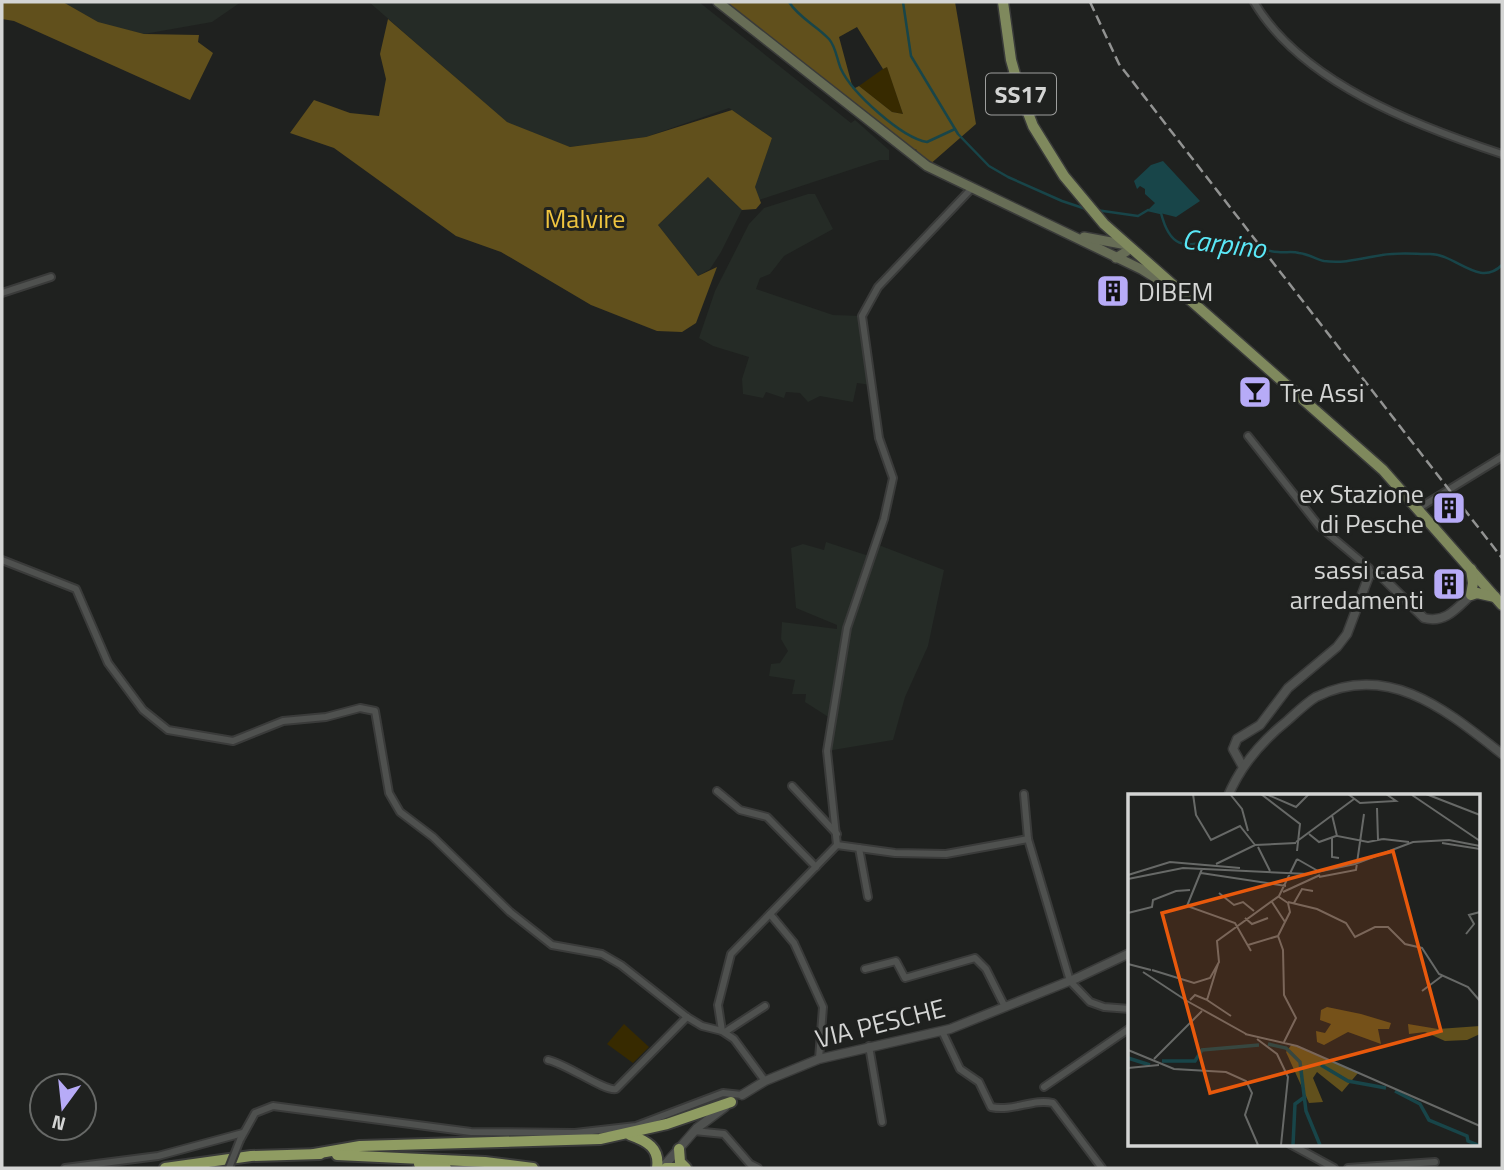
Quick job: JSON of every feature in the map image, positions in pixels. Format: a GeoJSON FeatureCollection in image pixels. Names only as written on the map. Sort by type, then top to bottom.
{"type":"FeatureCollection","features":[{"type":"Feature","properties":{"kind":"highway"},"geometry":{"type":"LineString","coordinates":[[314,1154],[360,1146],[574,1140],[630,1135],[731,1102]]}},
{"type":"Feature","properties":{"kind":"highway"},"geometry":{"type":"LineString","coordinates":[[630,1135],[652,1146],[662,1168],[684,1168]]}},
{"type":"Feature","properties":{"kind":"highway"},"geometry":{"type":"LineString","coordinates":[[679,1149],[680,1162],[684,1168]]}},
{"type":"Feature","properties":{"kind":"highway"},"geometry":{"type":"LineString","coordinates":[[165,1168],[251,1156],[314,1154],[485,1162],[533,1168]]}},
{"type":"Feature","properties":{"kind":"highway"},"geometry":{"type":"LineString","coordinates":[[365,1156],[446,1168]]}},
{"type":"Feature","properties":{"kind":"main road"},"geometry":{"type":"LineString","coordinates":[[718,2],[900,148],[928,166],[1158,279],[1195,303]]}},
{"type":"Feature","properties":{"kind":"main road","name":"SS17"},"geometry":{"type":"LineString","coordinates":[[1003,2],[1011,60],[1020,92],[1033,126],[1064,176],[1104,224],[1365,453],[1419,508],[1499,601]]}},
{"type":"Feature","properties":{"kind":"main road"},"geometry":{"type":"LineString","coordinates":[[1095,240],[1106,233],[1104,224]]}},
{"type":"Feature","properties":{"kind":"main road"},"geometry":{"type":"LineString","coordinates":[[1066,232],[1127,245],[1127,251],[1116,258]]}},
{"type":"Feature","properties":{"kind":"main road"},"geometry":{"type":"LineString","coordinates":[[1470,568],[1473,583],[1471,595],[1478,593],[1499,601]]}},
{"type":"Feature","properties":{"kind":"street"},"geometry":{"type":"LineString","coordinates":[[1254,2],[1262,16],[1296,50],[1369,101],[1502,154]]}},
{"type":"Feature","properties":{"kind":"street"},"geometry":{"type":"LineString","coordinates":[[724,1032],[718,1005],[731,954],[837,845],[827,751],[847,628],[884,519],[893,478],[879,438],[862,316],[884,280],[972,188]]}},
{"type":"Feature","properties":{"kind":"street"},"geometry":{"type":"LineString","coordinates":[[2,293],[51,277]]}},
{"type":"Feature","properties":{"kind":"street"},"geometry":{"type":"LineString","coordinates":[[1243,767],[1233,749],[1237,739],[1260,725],[1288,688],[1337,647],[1347,634],[1370,573],[1369,568],[1319,526],[1248,436]]}},
{"type":"Feature","properties":{"kind":"street"},"geometry":{"type":"LineString","coordinates":[[1419,508],[1502,457]]}},
{"type":"Feature","properties":{"kind":"street"},"geometry":{"type":"LineString","coordinates":[[2,560],[64,581],[76,589],[108,663],[143,710],[168,730],[233,741],[283,721],[326,717],[360,708],[375,712],[389,793],[400,812],[433,837],[491,895],[552,945],[602,954],[621,965],[687,1017],[702,1026],[724,1032],[750,1058],[765,1081]]}},
{"type":"Feature","properties":{"kind":"street"},"geometry":{"type":"LineString","coordinates":[[1370,573],[1380,575],[1424,618],[1434,621],[1452,613],[1471,595]]}},
{"type":"Feature","properties":{"kind":"street"},"geometry":{"type":"LineString","coordinates":[[1229,794],[1243,767],[1269,735],[1314,698],[1348,686],[1377,685],[1420,695],[1458,719],[1502,754]]}},
{"type":"Feature","properties":{"kind":"street"},"geometry":{"type":"LineString","coordinates":[[792,786],[837,834]]}},
{"type":"Feature","properties":{"kind":"street"},"geometry":{"type":"LineString","coordinates":[[717,791],[740,810],[767,817],[816,867]]}},
{"type":"Feature","properties":{"kind":"street"},"geometry":{"type":"LineString","coordinates":[[1024,794],[1028,839],[1070,981],[1090,1002],[1128,1009]]}},
{"type":"Feature","properties":{"kind":"street"},"geometry":{"type":"LineString","coordinates":[[837,845],[946,854],[1028,839]]}},
{"type":"Feature","properties":{"kind":"street"},"geometry":{"type":"LineString","coordinates":[[859,848],[868,897]]}},
{"type":"Feature","properties":{"kind":"street"},"geometry":{"type":"LineString","coordinates":[[770,914],[794,943],[823,1007],[818,1059]]}},
{"type":"Feature","properties":{"kind":"street","name":"VIA PESCHE"},"geometry":{"type":"LineString","coordinates":[[662,1168],[694,1132],[731,1102],[765,1081],[818,1059],[942,1031],[1070,981],[1128,953]]}},
{"type":"Feature","properties":{"kind":"street"},"geometry":{"type":"LineString","coordinates":[[865,969],[896,961],[905,978],[975,958],[986,969],[1005,1007]]}},
{"type":"Feature","properties":{"kind":"street"},"geometry":{"type":"LineString","coordinates":[[724,1032],[765,1006]]}},
{"type":"Feature","properties":{"kind":"street"},"geometry":{"type":"LineString","coordinates":[[548,1060],[579,1071],[604,1088],[616,1089],[687,1017]]}},
{"type":"Feature","properties":{"kind":"street"},"geometry":{"type":"LineString","coordinates":[[1044,1087],[1128,1029]]}},
{"type":"Feature","properties":{"kind":"street"},"geometry":{"type":"LineString","coordinates":[[942,1031],[960,1069],[979,1082],[991,1107],[1015,1109],[1046,1101],[1053,1103],[1102,1168]]}},
{"type":"Feature","properties":{"kind":"street"},"geometry":{"type":"LineString","coordinates":[[869,1046],[883,1122]]}},
{"type":"Feature","properties":{"kind":"street"},"geometry":{"type":"LineString","coordinates":[[229,1168],[255,1113],[273,1106],[471,1132],[605,1131],[636,1126],[723,1093],[742,1095]]}},
{"type":"Feature","properties":{"kind":"street"},"geometry":{"type":"LineString","coordinates":[[694,1132],[704,1135],[720,1133],[728,1137],[750,1164],[758,1168]]}},
{"type":"Feature","properties":{"kind":"street"},"geometry":{"type":"LineString","coordinates":[[65,1168],[158,1156],[242,1136]]}},
{"type":"Feature","properties":{"kind":"street"},"geometry":{"type":"LineString","coordinates":[[1294,1146],[1334,1168]]}},
{"type":"Feature","properties":{"kind":"street"},"geometry":{"type":"LineString","coordinates":[[1348,1168],[1435,1162]]}},
{"type":"Feature","properties":{"kind":"shaded area"},"geometry":{"type":"Polygon","coordinates":[[[63,2],[241,2],[212,22],[144,34],[101,24],[63,2]]]}},
{"type":"Feature","properties":{"kind":"shaded area"},"geometry":{"type":"Polygon","coordinates":[[[369,2],[699,2],[851,123],[855,120],[889,150],[889,160],[880,160],[759,200],[754,187],[772,138],[729,108],[646,137],[570,147],[512,127],[369,2]]]}},
{"type":"Feature","properties":{"kind":"shaded area"},"geometry":{"type":"Polygon","coordinates":[[[887,66],[903,114],[892,112],[859,86],[887,66]]]}},
{"type":"Feature","properties":{"kind":"shaded area"},"geometry":{"type":"Polygon","coordinates":[[[708,177],[742,210],[710,269],[698,276],[658,225],[708,177]]]}},
{"type":"Feature","properties":{"kind":"shaded area"},"geometry":{"type":"Polygon","coordinates":[[[815,194],[833,229],[784,256],[770,274],[760,278],[756,289],[833,315],[862,316],[871,385],[857,383],[853,402],[820,396],[808,402],[800,393],[786,392],[784,398],[766,392],[763,398],[743,394],[742,379],[749,357],[713,346],[699,338],[715,291],[749,224],[764,208],[815,194]]]}},
{"type":"Feature","properties":{"kind":"shaded area"},"geometry":{"type":"Polygon","coordinates":[[[826,542],[872,557],[876,544],[944,570],[928,646],[905,697],[893,740],[827,751],[830,718],[805,702],[806,694],[792,694],[795,680],[769,676],[771,664],[780,663],[788,651],[781,639],[782,622],[837,629],[837,625],[796,608],[791,548],[803,544],[824,550],[826,542]]]}},
{"type":"Feature","properties":{"kind":"shaded area"},"geometry":{"type":"Polygon","coordinates":[[[624,1024],[649,1047],[633,1063],[607,1044],[624,1024]]]}},
{"type":"Feature","properties":{"kind":"green space"},"geometry":{"type":"Polygon","coordinates":[[[2,2],[63,2],[98,22],[144,34],[199,35],[198,42],[213,53],[190,100],[14,21],[2,19],[2,2]]]}},
{"type":"Feature","properties":{"kind":"green space"},"geometry":{"type":"Polygon","coordinates":[[[722,2],[955,2],[976,124],[928,166],[921,162],[916,149],[909,154],[722,2]],[[857,27],[839,37],[853,89],[859,86],[892,112],[903,114],[887,67],[883,69],[857,27]]]}},
{"type":"Feature","properties":{"kind":"green space","name":"Malvire"},"geometry":{"type":"Polygon","coordinates":[[[388,19],[507,122],[570,147],[646,137],[732,110],[772,138],[755,187],[761,203],[756,209],[742,210],[708,177],[658,225],[698,276],[717,267],[696,323],[682,332],[657,331],[591,305],[501,252],[456,236],[334,148],[290,133],[314,100],[350,113],[379,116],[386,79],[380,54],[388,19]]]}},
{"type":"Feature","properties":{"kind":"water"},"geometry":{"type":"Polygon","coordinates":[[[1163,161],[1200,201],[1176,217],[1148,210],[1155,203],[1145,194],[1145,189],[1140,186],[1137,189],[1134,181],[1151,165],[1163,161]]]}},
{"type":"Feature","properties":{"kind":"waterway"},"geometry":{"type":"LineString","coordinates":[[789,2],[829,39],[847,79],[866,102],[892,123],[917,139],[927,142],[955,129]]}},
{"type":"Feature","properties":{"kind":"waterway","name":"Carpino"},"geometry":{"type":"LineString","coordinates":[[903,2],[911,56],[958,134],[989,166],[1062,201],[1086,209]]}},
{"type":"Feature","properties":{"kind":"waterway","name":"Carpino"},"geometry":{"type":"LineString","coordinates":[[1096,210],[1138,216],[1148,210],[1161,213],[1167,230],[1182,244],[1232,240],[1266,250],[1296,252],[1331,262],[1394,254],[1430,254],[1440,255],[1476,272],[1485,273],[1502,265]]}},
{"type":"Feature","properties":{"kind":"railway"},"geometry":{"type":"LineString","coordinates":[[1090,2],[1119,64],[1502,558]]}},
{"type":"Feature","properties":{"kind":"place","name":"DIBEM"},"geometry":{"type":"Point","coordinates":[1113,291]}},
{"type":"Feature","properties":{"kind":"place","name":"Tre Assi"},"geometry":{"type":"Point","coordinates":[1255,392]}},
{"type":"Feature","properties":{"kind":"place","name":"ex Stazione di Pesche"},"geometry":{"type":"Point","coordinates":[1449,508]}},
{"type":"Feature","properties":{"kind":"place","name":"sassi casa arredamenti"},"geometry":{"type":"Point","coordinates":[1449,584]}}]}
